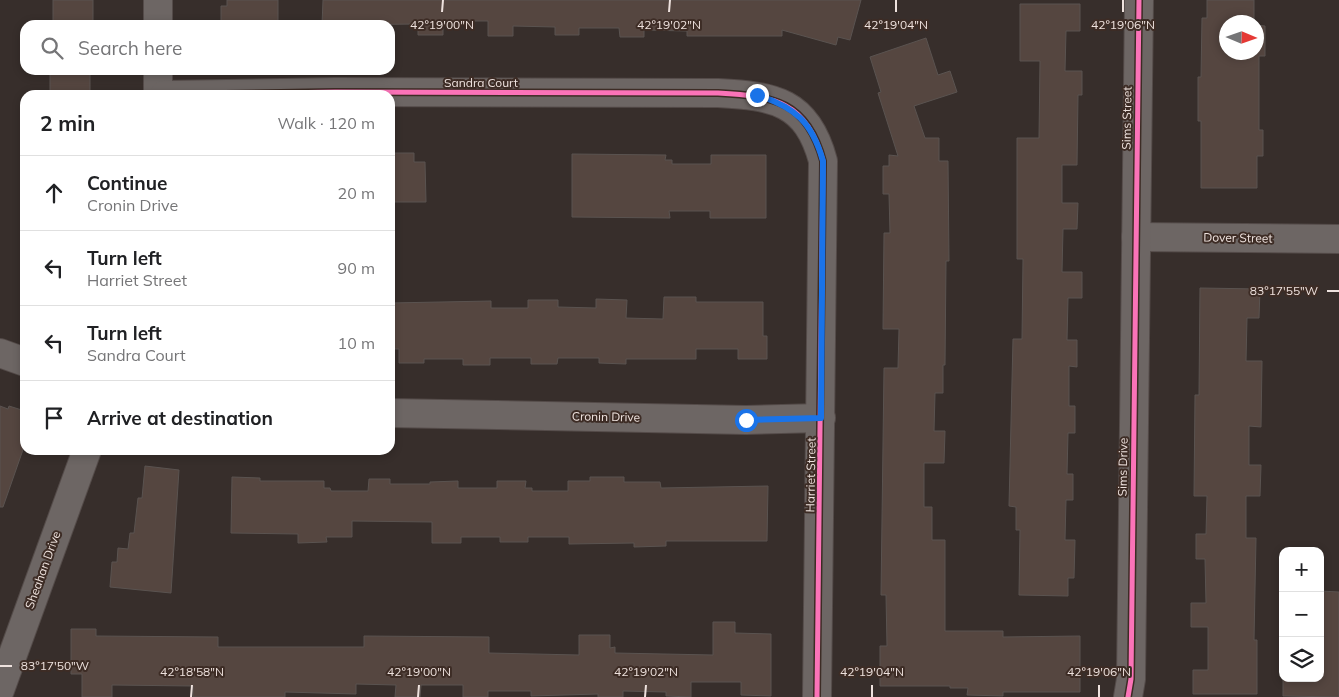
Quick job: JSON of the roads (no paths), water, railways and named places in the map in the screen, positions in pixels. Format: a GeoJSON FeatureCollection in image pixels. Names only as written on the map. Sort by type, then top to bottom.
{"type":"FeatureCollection","features":[{"type":"Feature","properties":{"kind":"street"},"geometry":{"type":"LineString","coordinates":[[158,0],[158,20]]}},
{"type":"Feature","properties":{"kind":"street","name":"Sims Street"},"geometry":{"type":"LineString","coordinates":[[1136,236],[1139,0]]}},
{"type":"Feature","properties":{"kind":"street"},"geometry":{"type":"LineString","coordinates":[[158,75],[158,90]]}},
{"type":"Feature","properties":{"kind":"street","name":"Sandra Court"},"geometry":{"type":"LineString","coordinates":[[395,92],[718,93],[757,95],[780,102],[794,112]]}},
{"type":"Feature","properties":{"kind":"street","name":"Harriet Street"},"geometry":{"type":"LineString","coordinates":[[794,112],[809,126],[818,143],[823,161],[817,697]]}},
{"type":"Feature","properties":{"kind":"street","name":"Dover Street"},"geometry":{"type":"LineString","coordinates":[[1136,236],[1339,239]]}},
{"type":"Feature","properties":{"kind":"street","name":"Sims Drive"},"geometry":{"type":"LineString","coordinates":[[1128,697],[1131,679],[1136,236]]}},
{"type":"Feature","properties":{"kind":"street"},"geometry":{"type":"LineString","coordinates":[[0,354],[20,360]]}},
{"type":"Feature","properties":{"kind":"street","name":"Cronin Drive"},"geometry":{"type":"LineString","coordinates":[[395,413],[746,420],[821,418]]}},
{"type":"Feature","properties":{"kind":"street","name":"Sheahan Drive"},"geometry":{"type":"LineString","coordinates":[[0,690],[85,455]]}}]}
